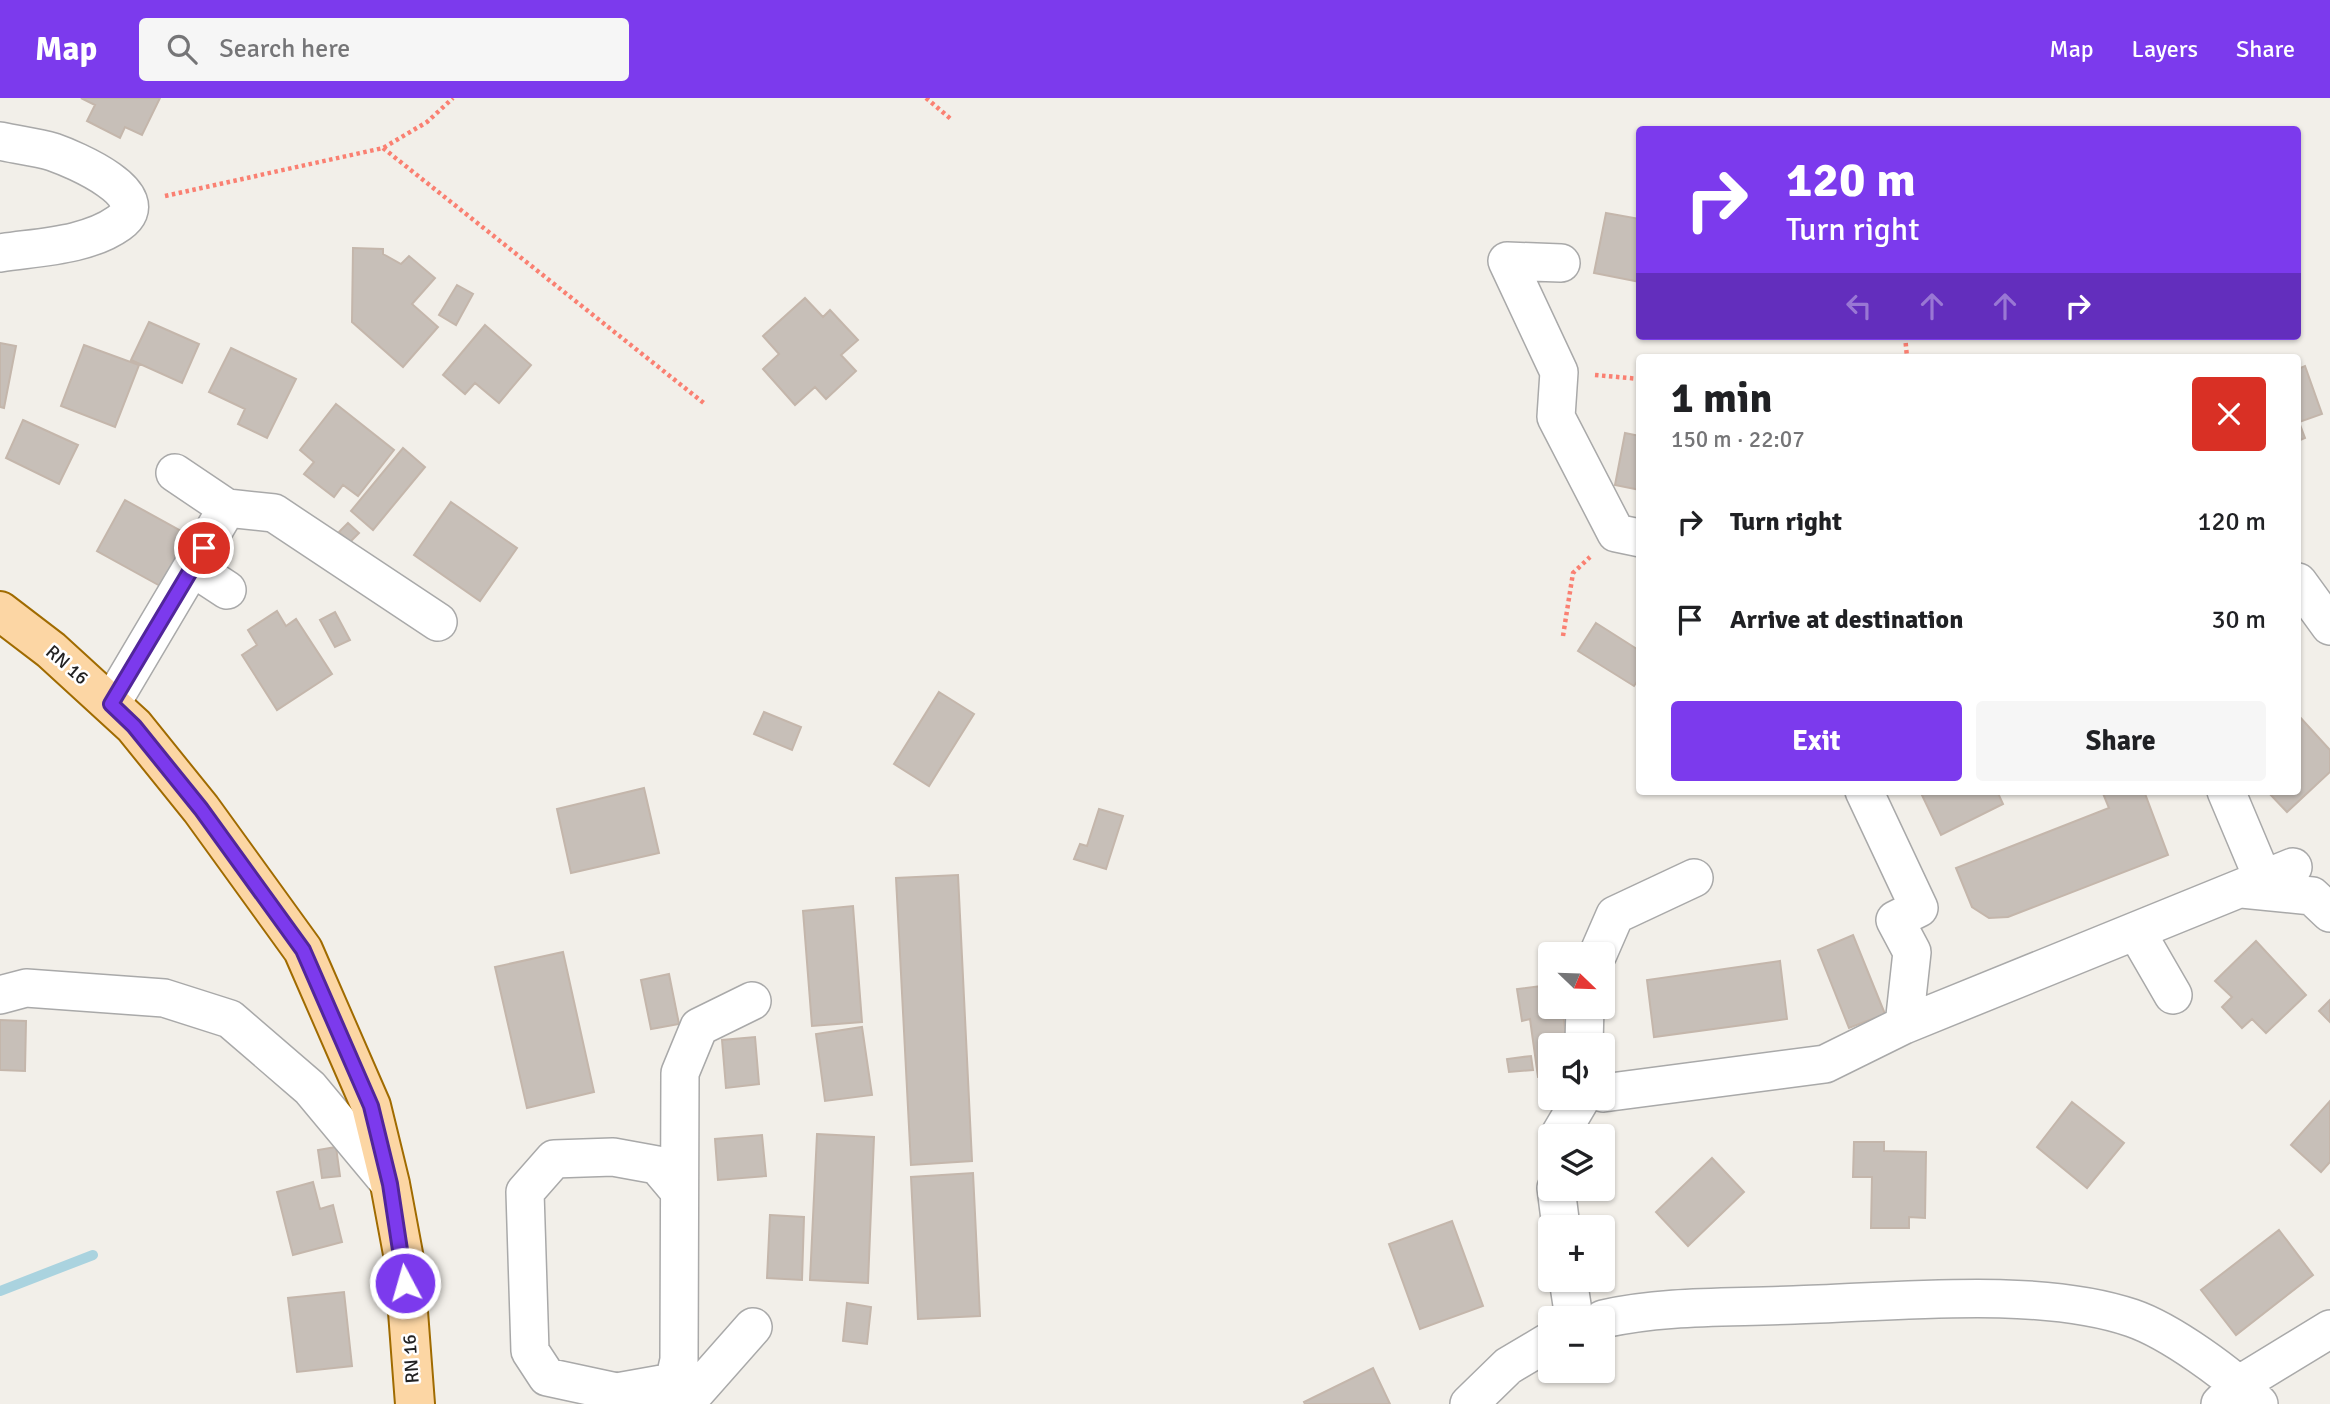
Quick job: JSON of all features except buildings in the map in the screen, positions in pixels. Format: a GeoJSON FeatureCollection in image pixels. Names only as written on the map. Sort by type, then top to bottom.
{"type":"FeatureCollection","features":[{"type":"Feature","properties":{"kind":"main road","name":"RN 16"},"geometry":{"type":"LineString","coordinates":[[0,611],[51,650],[134,726],[201,809],[303,950],[371,1106],[390,1184],[404,1259],[415,1404]]}},
{"type":"Feature","properties":{"kind":"street"},"geometry":{"type":"LineString","coordinates":[[0,141],[54,153],[100,175],[123,189],[130,204],[129,212],[121,222],[80,240],[0,253]]}},
{"type":"Feature","properties":{"kind":"street"},"geometry":{"type":"LineString","coordinates":[[1561,263],[1507,261],[1559,372],[1556,417],[1628,535]]}},
{"type":"Feature","properties":{"kind":"street"},"geometry":{"type":"LineString","coordinates":[[175,473],[227,508],[274,513],[438,622]]}},
{"type":"Feature","properties":{"kind":"street"},"geometry":{"type":"LineString","coordinates":[[111,704],[227,508]]}},
{"type":"Feature","properties":{"kind":"street"},"geometry":{"type":"LineString","coordinates":[[192,568],[228,590]]}},
{"type":"Feature","properties":{"kind":"street"},"geometry":{"type":"LineString","coordinates":[[2301,586],[2330,626]]}},
{"type":"Feature","properties":{"kind":"street"},"geometry":{"type":"LineString","coordinates":[[1866,795],[1919,908],[1895,920],[1912,952],[1904,1025]]}},
{"type":"Feature","properties":{"kind":"street"},"geometry":{"type":"LineString","coordinates":[[2228,795],[2265,878]]}},
{"type":"Feature","properties":{"kind":"street"},"geometry":{"type":"LineString","coordinates":[[1603,942],[1615,915],[1694,878]]}},
{"type":"Feature","properties":{"kind":"street"},"geometry":{"type":"LineString","coordinates":[[1615,1091],[1825,1064],[1904,1025],[2265,878],[2312,896],[2330,913]]}},
{"type":"Feature","properties":{"kind":"street"},"geometry":{"type":"LineString","coordinates":[[2136,931],[2173,995]]}},
{"type":"Feature","properties":{"kind":"street"},"geometry":{"type":"LineString","coordinates":[[0,995],[26,988],[164,998],[230,1019],[310,1088],[390,1184]]}},
{"type":"Feature","properties":{"kind":"street"},"geometry":{"type":"LineString","coordinates":[[676,1396],[679,1360],[680,1073],[699,1027],[752,1000]]}},
{"type":"Feature","properties":{"kind":"street"},"geometry":{"type":"LineString","coordinates":[[679,1191],[657,1165],[613,1157],[554,1159],[525,1192],[530,1351],[547,1377],[617,1392],[676,1396],[754,1327]]}},
{"type":"Feature","properties":{"kind":"street"},"geometry":{"type":"LineString","coordinates":[[1615,1317],[1668,1308],[1959,1299],[2085,1307],[2135,1319],[2240,1397],[2330,1329]]}},
{"type":"Feature","properties":{"kind":"street"},"geometry":{"type":"LineString","coordinates":[[1469,1404],[1508,1366],[1538,1348]]}},
{"type":"Feature","properties":{"kind":"path"},"geometry":{"type":"LineString","coordinates":[[130,204],[383,148],[427,122],[453,98]]}},
{"type":"Feature","properties":{"kind":"path"},"geometry":{"type":"LineString","coordinates":[[926,98],[952,120]]}},
{"type":"Feature","properties":{"kind":"path"},"geometry":{"type":"LineString","coordinates":[[383,148],[705,404]]}},
{"type":"Feature","properties":{"kind":"path"},"geometry":{"type":"LineString","coordinates":[[1559,372],[1636,379]]}},
{"type":"Feature","properties":{"kind":"path"},"geometry":{"type":"LineString","coordinates":[[1563,636],[1573,573],[1628,535]]}},
{"type":"Feature","properties":{"kind":"waterway"},"geometry":{"type":"LineString","coordinates":[[0,1291],[93,1255]]}},
{"type":"Feature","properties":{"kind":"route"},"geometry":{"type":"LineString","coordinates":[[204,548],[111,704],[134,726],[201,809],[303,950],[371,1106],[390,1184],[404,1259],[405,1283]]}}]}
